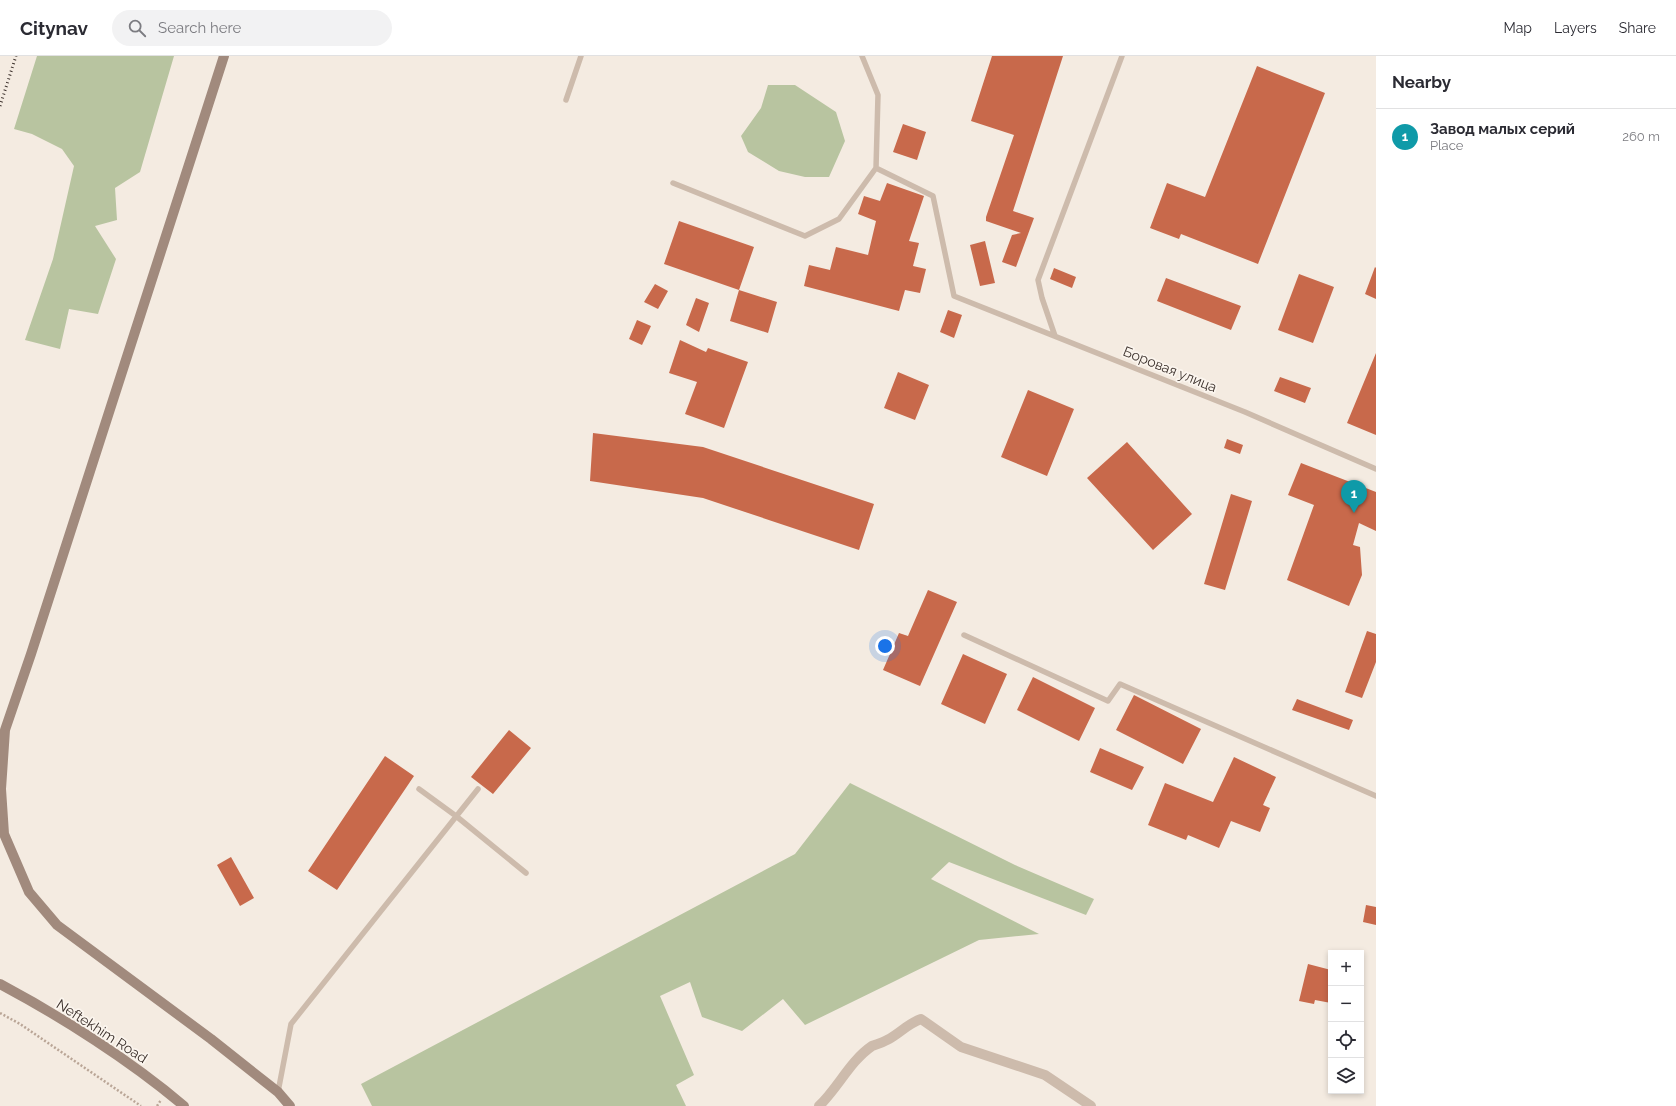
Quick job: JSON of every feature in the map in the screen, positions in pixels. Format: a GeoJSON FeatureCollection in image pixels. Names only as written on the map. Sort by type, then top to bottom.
{"type":"FeatureCollection","features":[{"type":"Feature","properties":{"kind":"street"},"geometry":{"type":"LineString","coordinates":[[224,56],[31,654],[5,730],[1,789],[4,834],[29,892],[58,925],[211,1039],[278,1092],[290,1106]]}},
{"type":"Feature","properties":{"kind":"street","name":"Neftekhim Road"},"geometry":{"type":"LineString","coordinates":[[0,984],[95,1041],[166,1091],[184,1106]]}},
{"type":"Feature","properties":{"kind":"street"},"geometry":{"type":"LineString","coordinates":[[819,1106],[829,1096],[858,1059],[872,1046],[887,1040],[910,1023],[920,1019],[961,1047],[1045,1075],[1091,1106]]}},
{"type":"Feature","properties":{"kind":"lane"},"geometry":{"type":"LineString","coordinates":[[566,100],[581,56]]}},
{"type":"Feature","properties":{"kind":"lane"},"geometry":{"type":"LineString","coordinates":[[673,183],[805,236],[839,219],[876,168],[878,95],[862,56]]}},
{"type":"Feature","properties":{"kind":"lane"},"geometry":{"type":"LineString","coordinates":[[1055,336],[1042,298],[1038,280],[1122,56]]}},
{"type":"Feature","properties":{"kind":"lane","name":"Боровая улица"},"geometry":{"type":"LineString","coordinates":[[876,168],[933,196],[954,296],[1245,412],[1376,469]]}},
{"type":"Feature","properties":{"kind":"lane"},"geometry":{"type":"LineString","coordinates":[[964,635],[1108,701],[1120,684],[1376,796]]}},
{"type":"Feature","properties":{"kind":"lane"},"geometry":{"type":"LineString","coordinates":[[419,789],[456,816],[526,873]]}},
{"type":"Feature","properties":{"kind":"lane"},"geometry":{"type":"LineString","coordinates":[[278,1092],[291,1024],[478,789]]}},
{"type":"Feature","properties":{"kind":"path"},"geometry":{"type":"LineString","coordinates":[[0,1014],[20,1024],[141,1106]]}},
{"type":"Feature","properties":{"kind":"green space"},"geometry":{"type":"Polygon","coordinates":[[[37,56],[174,56],[140,172],[115,188],[117,220],[95,226],[116,259],[98,314],[69,309],[60,349],[25,340],[53,259],[74,166],[62,149],[32,134],[14,129],[37,56]]]}},
{"type":"Feature","properties":{"kind":"green space"},"geometry":{"type":"Polygon","coordinates":[[[768,85],[795,85],[836,112],[845,141],[829,177],[805,177],[779,171],[748,152],[741,136],[761,108],[768,85]]]}},
{"type":"Feature","properties":{"kind":"green space"},"geometry":{"type":"Polygon","coordinates":[[[850,783],[1015,865],[1094,899],[1086,915],[949,862],[931,879],[1039,934],[979,940],[805,1025],[783,999],[742,1031],[702,1017],[690,982],[660,996],[694,1075],[676,1085],[686,1106],[372,1106],[361,1084],[795,854],[850,783]]]}},
{"type":"Feature","properties":{"kind":"building"},"geometry":{"type":"Polygon","coordinates":[[[992,56],[1063,56],[1013,211],[1034,218],[1016,267],[1002,262],[1012,235],[1021,233],[986,221],[986,217],[1014,135],[971,121],[992,56]]]}},
{"type":"Feature","properties":{"kind":"building"},"geometry":{"type":"Polygon","coordinates":[[[1257,66],[1325,93],[1258,264],[1181,234],[1179,239],[1150,228],[1167,183],[1205,197],[1257,66]]]}},
{"type":"Feature","properties":{"kind":"building"},"geometry":{"type":"Polygon","coordinates":[[[903,124],[926,132],[917,160],[893,152],[903,124]]]}},
{"type":"Feature","properties":{"kind":"building"},"geometry":{"type":"Polygon","coordinates":[[[887,183],[924,196],[909,241],[919,243],[913,266],[926,269],[920,293],[905,290],[899,311],[804,286],[809,265],[830,270],[836,247],[868,255],[876,221],[858,214],[864,196],[880,201],[887,183]]]}},
{"type":"Feature","properties":{"kind":"building"},"geometry":{"type":"Polygon","coordinates":[[[679,221],[754,247],[739,290],[664,264],[679,221]]]}},
{"type":"Feature","properties":{"kind":"building"},"geometry":{"type":"Polygon","coordinates":[[[985,241],[995,283],[980,286],[970,245],[985,241]]]}},
{"type":"Feature","properties":{"kind":"building"},"geometry":{"type":"Polygon","coordinates":[[[1375,267],[1376,268],[1376,299],[1365,294],[1375,267]]]}},
{"type":"Feature","properties":{"kind":"building"},"geometry":{"type":"Polygon","coordinates":[[[1054,268],[1076,277],[1072,288],[1050,279],[1054,268]]]}},
{"type":"Feature","properties":{"kind":"building"},"geometry":{"type":"Polygon","coordinates":[[[1299,274],[1334,287],[1313,343],[1278,330],[1299,274]]]}},
{"type":"Feature","properties":{"kind":"building"},"geometry":{"type":"Polygon","coordinates":[[[1166,278],[1241,306],[1231,330],[1157,301],[1166,278]]]}},
{"type":"Feature","properties":{"kind":"building"},"geometry":{"type":"Polygon","coordinates":[[[655,284],[668,291],[658,309],[644,302],[655,284]]]}},
{"type":"Feature","properties":{"kind":"building"},"geometry":{"type":"Polygon","coordinates":[[[739,290],[777,302],[768,333],[730,321],[739,290]]]}},
{"type":"Feature","properties":{"kind":"building"},"geometry":{"type":"Polygon","coordinates":[[[696,298],[709,303],[699,332],[686,325],[696,298]]]}},
{"type":"Feature","properties":{"kind":"building"},"geometry":{"type":"Polygon","coordinates":[[[948,310],[962,315],[954,338],[940,332],[948,310]]]}},
{"type":"Feature","properties":{"kind":"building"},"geometry":{"type":"Polygon","coordinates":[[[637,320],[651,326],[642,345],[629,339],[637,320]]]}},
{"type":"Feature","properties":{"kind":"building"},"geometry":{"type":"Polygon","coordinates":[[[680,340],[706,352],[708,348],[748,362],[724,428],[685,414],[697,382],[669,373],[680,340]]]}},
{"type":"Feature","properties":{"kind":"building"},"geometry":{"type":"Polygon","coordinates":[[[1376,353],[1376,435],[1347,423],[1376,353]]]}},
{"type":"Feature","properties":{"kind":"building"},"geometry":{"type":"Polygon","coordinates":[[[898,372],[929,385],[915,420],[884,408],[898,372]]]}},
{"type":"Feature","properties":{"kind":"building"},"geometry":{"type":"Polygon","coordinates":[[[1280,377],[1311,388],[1305,403],[1274,391],[1280,377]]]}},
{"type":"Feature","properties":{"kind":"building"},"geometry":{"type":"Polygon","coordinates":[[[1028,390],[1074,409],[1047,476],[1001,457],[1028,390]]]}},
{"type":"Feature","properties":{"kind":"building"},"geometry":{"type":"Polygon","coordinates":[[[593,433],[703,447],[874,504],[859,550],[703,498],[590,481],[593,433]]]}},
{"type":"Feature","properties":{"kind":"building"},"geometry":{"type":"Polygon","coordinates":[[[1227,439],[1243,445],[1240,454],[1224,448],[1227,439]]]}},
{"type":"Feature","properties":{"kind":"building"},"geometry":{"type":"Polygon","coordinates":[[[1127,442],[1192,514],[1153,550],[1087,478],[1127,442]]]}},
{"type":"Feature","properties":{"kind":"building"},"geometry":{"type":"Polygon","coordinates":[[[1301,463],[1376,492],[1376,531],[1359,523],[1353,545],[1360,547],[1362,575],[1349,606],[1287,580],[1314,505],[1288,495],[1301,463]]]}},
{"type":"Feature","properties":{"kind":"building"},"geometry":{"type":"Polygon","coordinates":[[[1231,494],[1252,501],[1225,590],[1204,584],[1231,494]]]}},
{"type":"Feature","properties":{"kind":"building"},"geometry":{"type":"Polygon","coordinates":[[[928,590],[957,602],[920,686],[883,670],[899,633],[908,636],[928,590]]]}},
{"type":"Feature","properties":{"kind":"building"},"geometry":{"type":"Polygon","coordinates":[[[1367,631],[1376,634],[1376,662],[1362,698],[1345,692],[1367,631]]]}},
{"type":"Feature","properties":{"kind":"building"},"geometry":{"type":"Polygon","coordinates":[[[963,654],[1007,674],[985,724],[941,704],[963,654]]]}},
{"type":"Feature","properties":{"kind":"building"},"geometry":{"type":"Polygon","coordinates":[[[1033,677],[1095,708],[1079,741],[1017,710],[1033,677]]]}},
{"type":"Feature","properties":{"kind":"building"},"geometry":{"type":"Polygon","coordinates":[[[1134,695],[1201,729],[1183,764],[1116,730],[1134,695]]]}},
{"type":"Feature","properties":{"kind":"building"},"geometry":{"type":"Polygon","coordinates":[[[1297,699],[1353,720],[1349,730],[1292,710],[1297,699]]]}},
{"type":"Feature","properties":{"kind":"building"},"geometry":{"type":"Polygon","coordinates":[[[509,730],[531,748],[493,794],[471,777],[509,730]]]}},
{"type":"Feature","properties":{"kind":"building"},"geometry":{"type":"Polygon","coordinates":[[[1100,748],[1144,767],[1132,790],[1090,772],[1100,748]]]}},
{"type":"Feature","properties":{"kind":"building"},"geometry":{"type":"Polygon","coordinates":[[[385,756],[414,776],[337,890],[308,871],[385,756]]]}},
{"type":"Feature","properties":{"kind":"building"},"geometry":{"type":"Polygon","coordinates":[[[1234,757],[1276,777],[1263,805],[1270,808],[1260,832],[1231,821],[1219,848],[1188,835],[1186,840],[1148,825],[1165,783],[1213,802],[1234,757]]]}},
{"type":"Feature","properties":{"kind":"building"},"geometry":{"type":"Polygon","coordinates":[[[231,857],[254,898],[240,906],[217,865],[231,857]]]}},
{"type":"Feature","properties":{"kind":"building"},"geometry":{"type":"Polygon","coordinates":[[[1366,905],[1376,907],[1376,925],[1363,922],[1366,905]]]}},
{"type":"Feature","properties":{"kind":"building"},"geometry":{"type":"Polygon","coordinates":[[[1308,964],[1328,969],[1328,1002],[1315,1000],[1314,1004],[1299,1001],[1308,964]]]}},
{"type":"Feature","properties":{"kind":"railway"},"geometry":{"type":"LineString","coordinates":[[0,106],[16,56]]}},
{"type":"Feature","properties":{"kind":"place","name":"Завод малых серий"},"geometry":{"type":"Point","coordinates":[1354,513]}}]}
